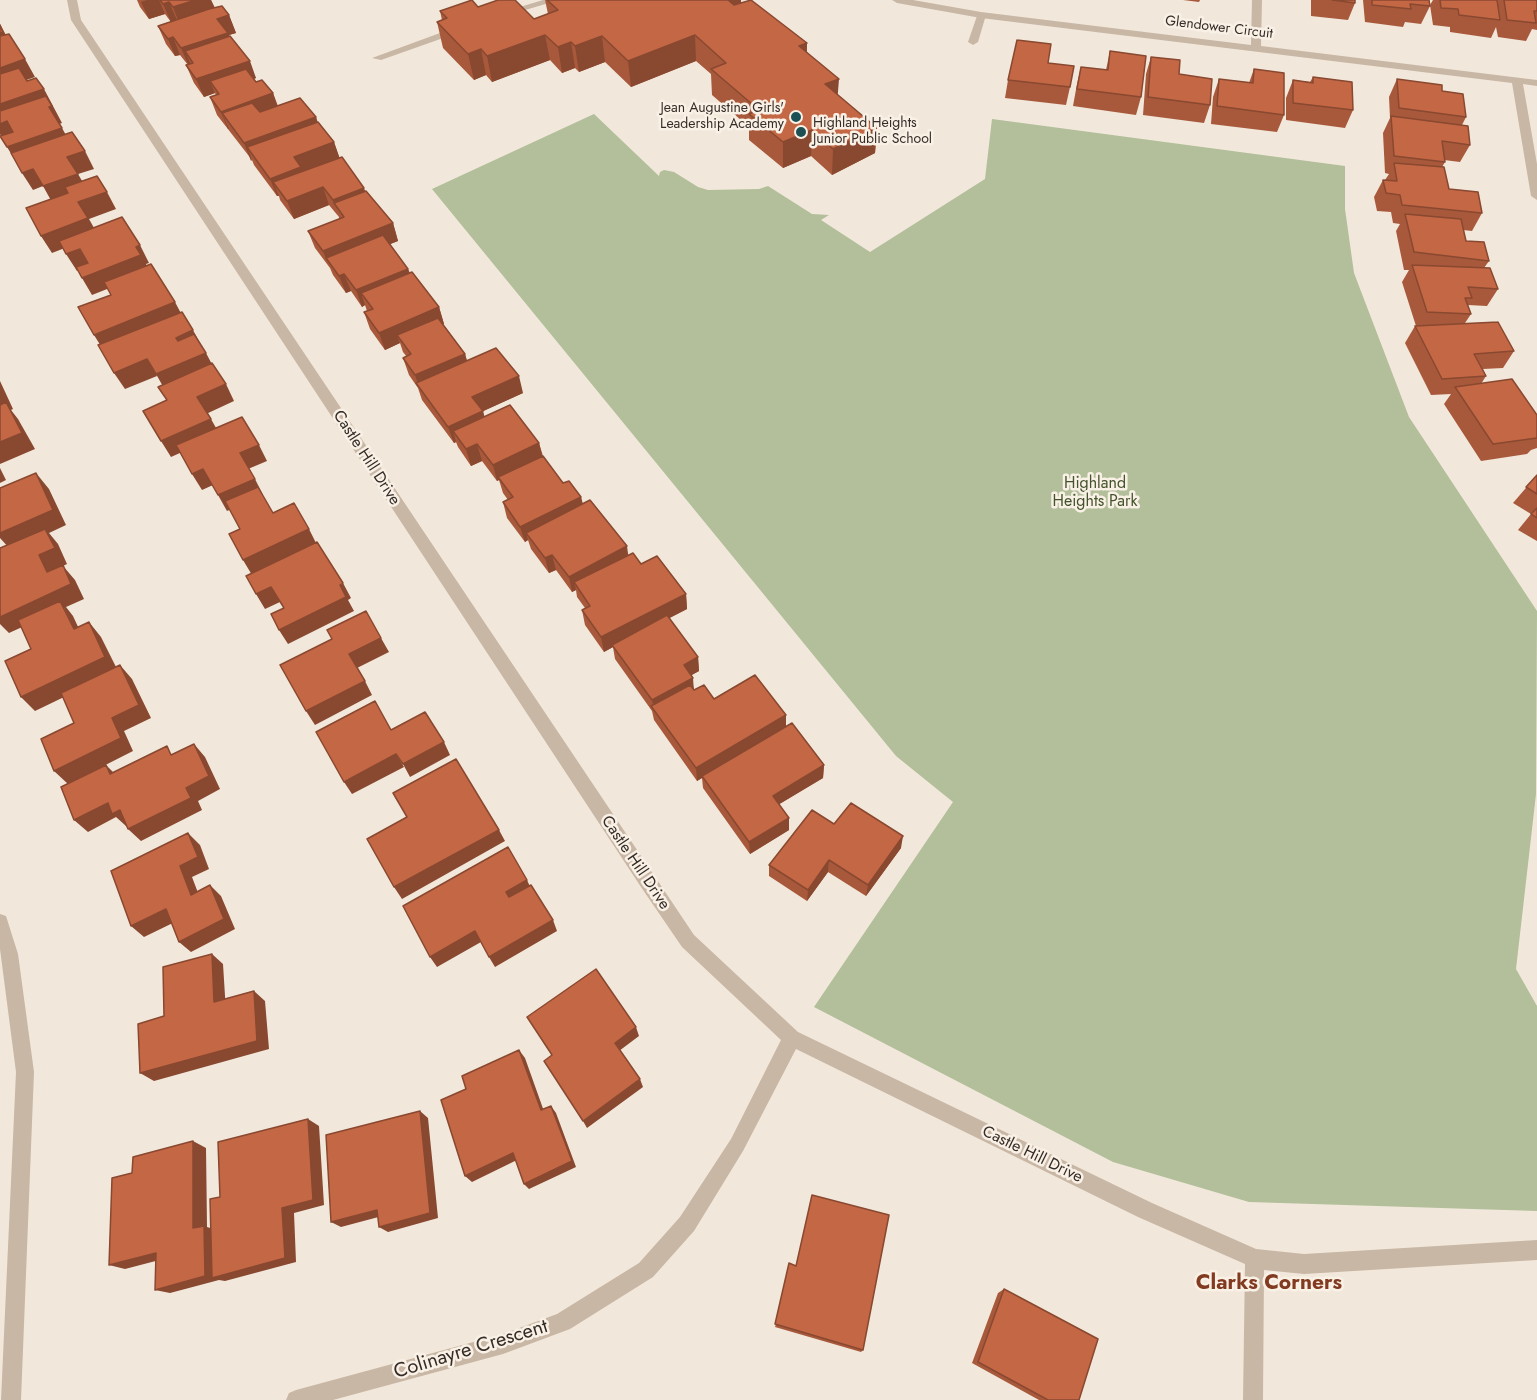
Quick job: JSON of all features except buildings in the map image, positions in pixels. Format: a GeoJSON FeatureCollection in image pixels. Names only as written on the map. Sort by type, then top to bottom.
{"type":"FeatureCollection","features":[{"type":"Feature","properties":{"kind":"street","name":"Castle Hill Drive"},"geometry":{"type":"LineString","coordinates":[[72,0],[76,20],[654,892],[688,941],[792,1038],[1145,1210],[1255,1259],[1304,1264],[1537,1250]]}},
{"type":"Feature","properties":{"kind":"street"},"geometry":{"type":"LineString","coordinates":[[495,17],[554,0]]}},
{"type":"Feature","properties":{"kind":"street","name":"Glendower Circuit"},"geometry":{"type":"LineString","coordinates":[[897,0],[981,15],[1256,47],[1537,84]]}},
{"type":"Feature","properties":{"kind":"street"},"geometry":{"type":"LineString","coordinates":[[1256,47],[1257,0]]}},
{"type":"Feature","properties":{"kind":"street"},"geometry":{"type":"LineString","coordinates":[[973,42],[981,15]]}},
{"type":"Feature","properties":{"kind":"street"},"geometry":{"type":"LineString","coordinates":[[377,58],[473,24]]}},
{"type":"Feature","properties":{"kind":"street"},"geometry":{"type":"LineString","coordinates":[[1517,81],[1537,196]]}},
{"type":"Feature","properties":{"kind":"street"},"geometry":{"type":"LineString","coordinates":[[0,922],[10,954],[25,1072],[12,1400]]}},
{"type":"Feature","properties":{"kind":"street","name":"Colinayre Crescent"},"geometry":{"type":"LineString","coordinates":[[296,1400],[503,1344],[563,1322],[646,1270],[687,1224],[731,1155],[792,1038]]}},
{"type":"Feature","properties":{"kind":"street"},"geometry":{"type":"LineString","coordinates":[[1253,1400],[1255,1259]]}},
{"type":"Feature","properties":{"kind":"green space","name":"Highland Heights Park"},"geometry":{"type":"Polygon","coordinates":[[[594,114],[659,176],[664,170],[674,172],[698,187],[708,190],[759,189],[768,186],[812,214],[829,215],[821,220],[870,252],[985,179],[992,119],[1345,166],[1345,209],[1354,273],[1409,417],[1537,611],[1536,794],[1516,969],[1537,1006],[1537,1211],[1249,1202],[1113,1162],[814,1007],[953,802],[896,756],[432,189],[594,114]]]}},
{"type":"Feature","properties":{"kind":"place","name":"Jean Augustine Girls' Leadership Academy"},"geometry":{"type":"Point","coordinates":[796,117]}},
{"type":"Feature","properties":{"kind":"place","name":"Highland Heights Junior Public School"},"geometry":{"type":"Point","coordinates":[801,132]}},
{"type":"Feature","properties":{"kind":"district","name":"Clarks Corners"},"geometry":{"type":"Point","coordinates":[1269,1284]}}]}
